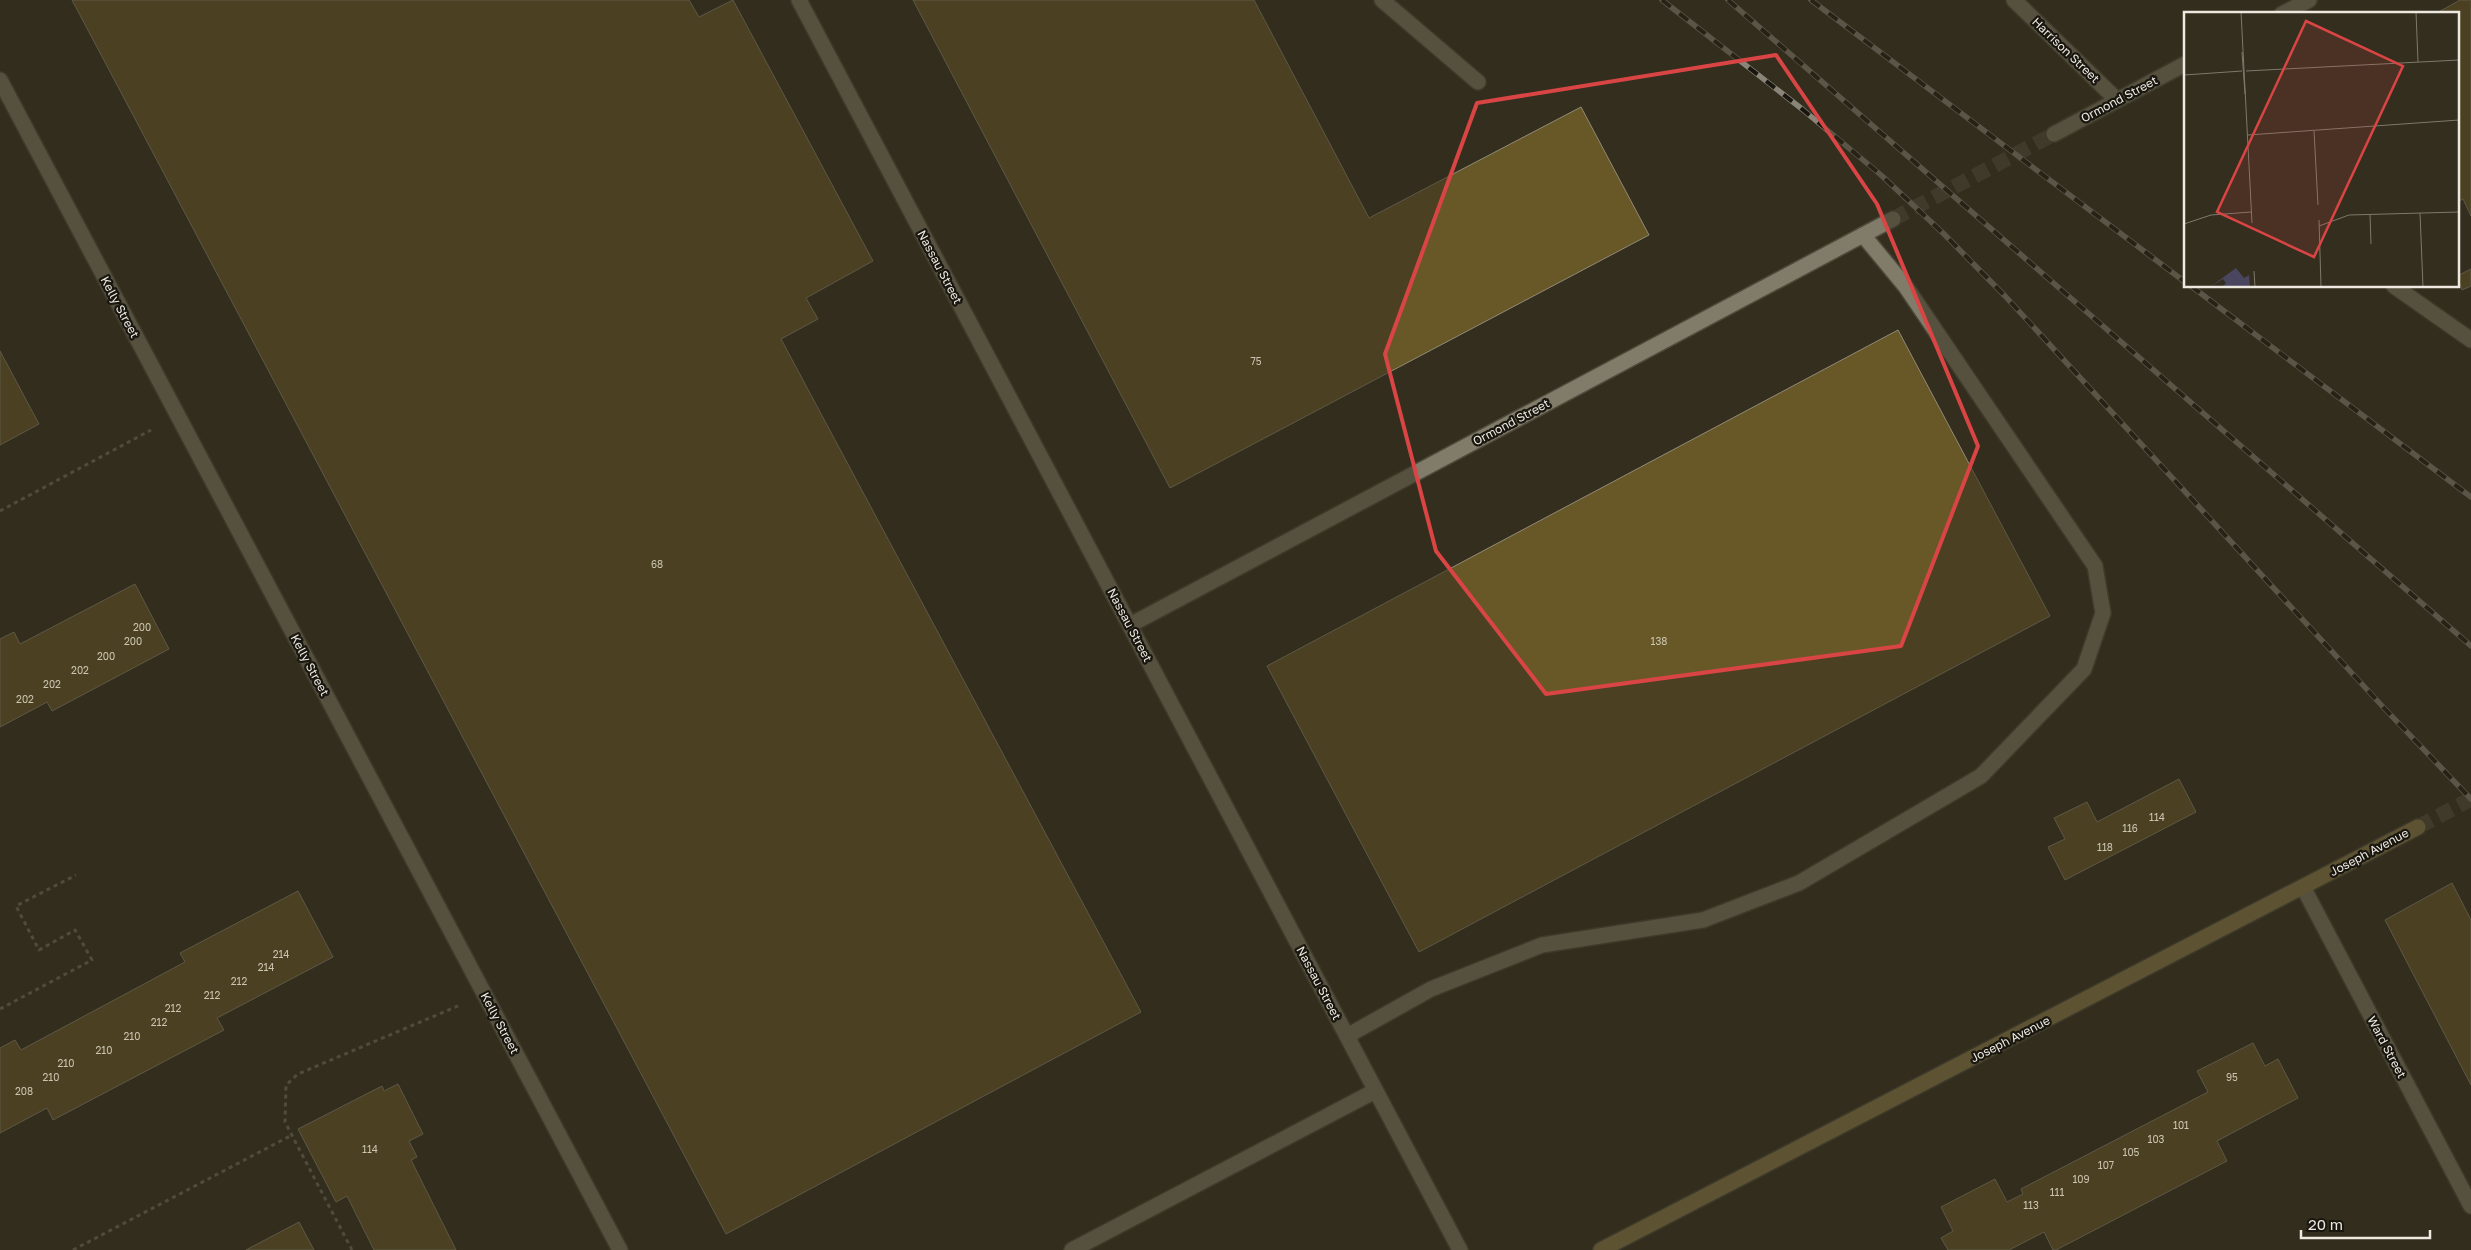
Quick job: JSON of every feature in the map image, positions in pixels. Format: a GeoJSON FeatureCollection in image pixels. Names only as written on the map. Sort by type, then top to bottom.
{"type":"FeatureCollection","features":[{"type":"Feature","properties":{"kind":"main road","name":"Joseph Avenue"},"geometry":{"type":"LineString","coordinates":[[1601,1250],[2418,827]]}},
{"type":"Feature","properties":{"kind":"street","name":"Nassau Street"},"geometry":{"type":"LineString","coordinates":[[799,0],[1460,1250]]}},
{"type":"Feature","properties":{"kind":"street"},"geometry":{"type":"LineString","coordinates":[[1382,0],[1478,82]]}},
{"type":"Feature","properties":{"kind":"street","name":"Harrison Street"},"geometry":{"type":"LineString","coordinates":[[2014,0],[2117,100]]}},
{"type":"Feature","properties":{"kind":"street"},"geometry":{"type":"LineString","coordinates":[[2286,12],[2309,0]]}},
{"type":"Feature","properties":{"kind":"street","name":"Ormond Street"},"geometry":{"type":"LineString","coordinates":[[2054,134],[2184,65]]}},
{"type":"Feature","properties":{"kind":"street","name":"Kelly Street"},"geometry":{"type":"LineString","coordinates":[[0,80],[620,1250]]}},
{"type":"Feature","properties":{"kind":"street","name":"Ormond Street"},"geometry":{"type":"LineString","coordinates":[[1130,625],[1893,219]]}},
{"type":"Feature","properties":{"kind":"street"},"geometry":{"type":"LineString","coordinates":[[1347,1036],[1431,989],[1542,945],[1703,920],[1799,883],[1981,776],[2084,669],[2103,613],[2095,566],[1906,287],[1863,235]]}},
{"type":"Feature","properties":{"kind":"street"},"geometry":{"type":"LineString","coordinates":[[2397,288],[2471,340]]}},
{"type":"Feature","properties":{"kind":"street","name":"Ward Street"},"geometry":{"type":"LineString","coordinates":[[2303,888],[2471,1206]]}},
{"type":"Feature","properties":{"kind":"street"},"geometry":{"type":"LineString","coordinates":[[1072,1250],[1375,1091]]}},
{"type":"Feature","properties":{"kind":"path"},"geometry":{"type":"LineString","coordinates":[[0,511],[178,416]]}},
{"type":"Feature","properties":{"kind":"path"},"geometry":{"type":"LineString","coordinates":[[0,1009],[92,960],[75,930],[39,950],[16,906],[76,875]]}},
{"type":"Feature","properties":{"kind":"path"},"geometry":{"type":"LineString","coordinates":[[352,1250],[285,1122],[283,1104],[286,1085],[298,1074],[485,994]]}},
{"type":"Feature","properties":{"kind":"path"},"geometry":{"type":"LineString","coordinates":[[73,1250],[292,1135]]}},
{"type":"Feature","properties":{"kind":"highlighted area"},"geometry":{"type":"Polygon","coordinates":[[[1776,55],[1877,204],[1978,446],[1901,646],[1546,694],[1436,551],[1385,354],[1477,103],[1776,55]]]}},
{"type":"Feature","properties":{"kind":"building"},"geometry":{"type":"Polygon","coordinates":[[[72,0],[689,0],[699,17],[733,0],[873,261],[806,298],[818,319],[781,339],[1141,1012],[726,1234],[72,0]]]}},
{"type":"Feature","properties":{"kind":"building"},"geometry":{"type":"Polygon","coordinates":[[[913,0],[1254,0],[1369,218],[1581,107],[1649,235],[1170,488],[913,0]]]}},
{"type":"Feature","properties":{"kind":"building"},"geometry":{"type":"Polygon","coordinates":[[[2460,0],[2471,0],[2471,216],[2463,199],[2458,202],[2458,12],[2439,12],[2460,0]]]}},
{"type":"Feature","properties":{"kind":"building"},"geometry":{"type":"Polygon","coordinates":[[[2471,269],[2471,286],[2462,290],[2458,276],[2471,269]]]}},
{"type":"Feature","properties":{"kind":"building"},"geometry":{"type":"Polygon","coordinates":[[[1898,330],[2050,616],[1419,952],[1267,666],[1898,330]]]}},
{"type":"Feature","properties":{"kind":"building"},"geometry":{"type":"Polygon","coordinates":[[[0,351],[39,424],[0,445],[0,351]]]}},
{"type":"Feature","properties":{"kind":"building"},"geometry":{"type":"Polygon","coordinates":[[[135,584],[169,649],[52,711],[47,702],[0,727],[0,639],[14,632],[20,644],[135,584]]]}},
{"type":"Feature","properties":{"kind":"building"},"geometry":{"type":"Polygon","coordinates":[[[2179,779],[2196,812],[2065,880],[2048,847],[2065,839],[2054,818],[2087,802],[2097,822],[2179,779]]]}},
{"type":"Feature","properties":{"kind":"building"},"geometry":{"type":"Polygon","coordinates":[[[2452,883],[2471,920],[2471,1085],[2385,920],[2452,883]]]}},
{"type":"Feature","properties":{"kind":"building"},"geometry":{"type":"Polygon","coordinates":[[[298,891],[333,957],[217,1018],[224,1030],[53,1120],[47,1108],[0,1133],[0,1048],[15,1040],[21,1050],[185,962],[180,953],[298,891]]]}},
{"type":"Feature","properties":{"kind":"building"},"geometry":{"type":"Polygon","coordinates":[[[2253,1043],[2265,1066],[2278,1059],[2298,1098],[2217,1141],[2227,1161],[2056,1250],[2053,1250],[2044,1232],[2009,1250],[1948,1250],[1941,1238],[1953,1231],[1941,1207],[1995,1179],[2007,1202],[2023,1194],[2021,1189],[2208,1092],[2197,1071],[2253,1043]]]}},
{"type":"Feature","properties":{"kind":"building"},"geometry":{"type":"Polygon","coordinates":[[[398,1084],[423,1134],[409,1141],[417,1157],[411,1160],[456,1250],[374,1250],[347,1196],[336,1202],[298,1129],[382,1086],[384,1091],[398,1084]]]}},
{"type":"Feature","properties":{"kind":"building"},"geometry":{"type":"Polygon","coordinates":[[[299,1222],[314,1250],[246,1250],[299,1222]]]}},
{"type":"Feature","properties":{"kind":"tunnel"},"geometry":{"type":"LineString","coordinates":[[1893,219],[2054,134]]}},
{"type":"Feature","properties":{"kind":"tunnel"},"geometry":{"type":"LineString","coordinates":[[2418,827],[2471,799]]}},
{"type":"Feature","properties":{"kind":"railway"},"geometry":{"type":"LineString","coordinates":[[1662,0],[1802,109],[1881,175],[1944,234],[2005,296],[2384,708],[2471,799]]}},
{"type":"Feature","properties":{"kind":"railway"},"geometry":{"type":"LineString","coordinates":[[1728,0],[2471,646]]}},
{"type":"Feature","properties":{"kind":"railway"},"geometry":{"type":"LineString","coordinates":[[1811,0],[2184,281]]}},
{"type":"Feature","properties":{"kind":"railway"},"geometry":{"type":"LineString","coordinates":[[2194,288],[2471,497]]}}]}
